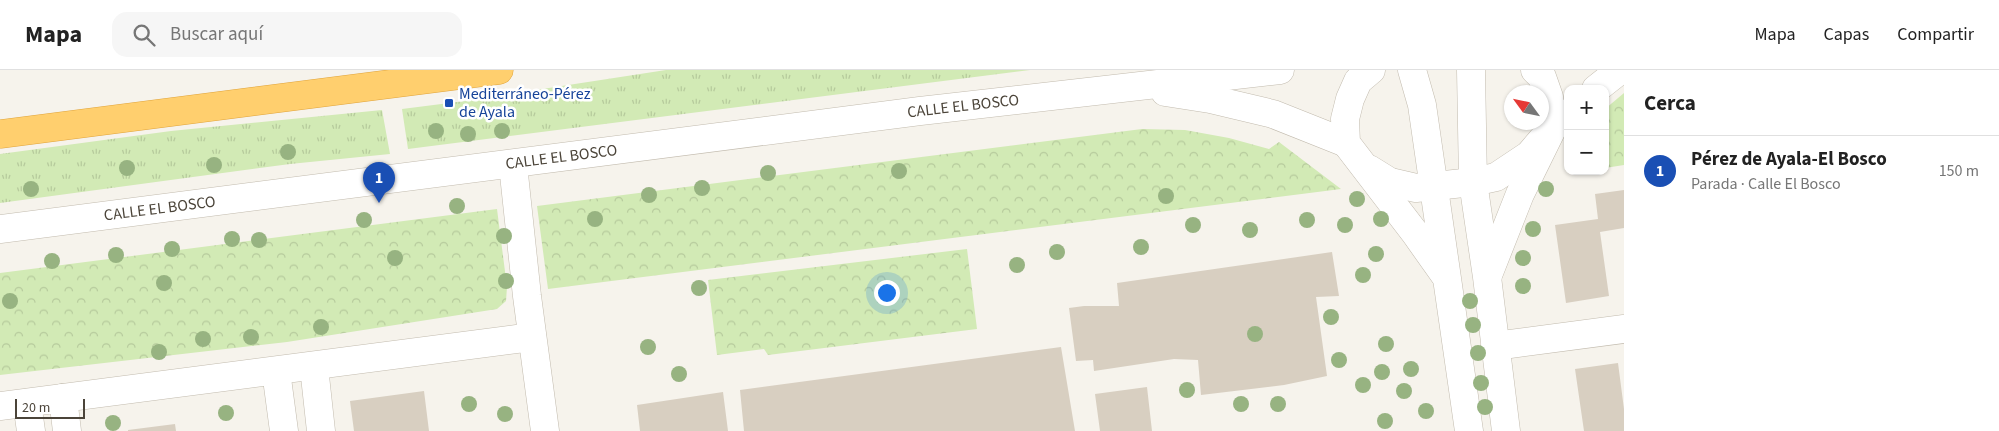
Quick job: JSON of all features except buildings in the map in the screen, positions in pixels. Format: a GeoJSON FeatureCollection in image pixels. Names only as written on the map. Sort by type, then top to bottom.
{"type":"FeatureCollection","features":[{"type":"Feature","properties":{"kind":"highway"},"geometry":{"type":"LineString","coordinates":[[0,134],[500,70]]}},
{"type":"Feature","properties":{"kind":"street","name":"CALLE EL BOSCO"},"geometry":{"type":"LineString","coordinates":[[0,229],[865,118],[1124,86],[1280,70]]}},
{"type":"Feature","properties":{"kind":"street"},"geometry":{"type":"LineString","coordinates":[[1371,70],[1358,81],[1350,99],[1346,119],[1346,143],[1448,280]]}},
{"type":"Feature","properties":{"kind":"street"},"geometry":{"type":"LineString","coordinates":[[1412,70],[1422,104],[1469,431]]}},
{"type":"Feature","properties":{"kind":"street"},"geometry":{"type":"LineString","coordinates":[[1471,70],[1473,182],[1488,277],[1507,345],[1506,431]]}},
{"type":"Feature","properties":{"kind":"street"},"geometry":{"type":"LineString","coordinates":[[1535,70],[1542,77],[1560,120]]}},
{"type":"Feature","properties":{"kind":"street"},"geometry":{"type":"LineString","coordinates":[[1601,85],[1620,70]]}},
{"type":"Feature","properties":{"kind":"street","name":"CALLE EL BOSCO"},"geometry":{"type":"LineString","coordinates":[[1124,86],[1210,99],[1273,114],[1346,143]]}},
{"type":"Feature","properties":{"kind":"street"},"geometry":{"type":"LineString","coordinates":[[1363,165],[1390,182],[1416,188],[1473,182],[1496,177],[1529,155],[1560,120]]}},
{"type":"Feature","properties":{"kind":"street"},"geometry":{"type":"LineString","coordinates":[[1488,277],[1520,194],[1560,120]]}},
{"type":"Feature","properties":{"kind":"street"},"geometry":{"type":"LineString","coordinates":[[513,164],[532,336],[545,431]]}},
{"type":"Feature","properties":{"kind":"street"},"geometry":{"type":"LineString","coordinates":[[1507,345],[1624,329]]}},
{"type":"Feature","properties":{"kind":"street"},"geometry":{"type":"LineString","coordinates":[[0,406],[532,336]]}},
{"type":"Feature","properties":{"kind":"street"},"geometry":{"type":"LineString","coordinates":[[314,366],[321,431]]}},
{"type":"Feature","properties":{"kind":"street"},"geometry":{"type":"LineString","coordinates":[[276,371],[284,431]]}},
{"type":"Feature","properties":{"kind":"street"},"geometry":{"type":"LineString","coordinates":[[63,398],[67,431]]}},
{"type":"Feature","properties":{"kind":"street"},"geometry":{"type":"LineString","coordinates":[[27,403],[31,431]]}},
{"type":"Feature","properties":{"kind":"green space"},"geometry":{"type":"Polygon","coordinates":[[[666,70],[1030,70],[408,149],[402,109],[666,70]]]}},
{"type":"Feature","properties":{"kind":"green space"},"geometry":{"type":"Polygon","coordinates":[[[1624,93],[1624,165],[1609,167],[1609,130],[1609,106],[1624,93]]]}},
{"type":"Feature","properties":{"kind":"green space"},"geometry":{"type":"Polygon","coordinates":[[[382,110],[390,154],[290,164],[0,203],[0,154],[171,131],[382,110]]]}},
{"type":"Feature","properties":{"kind":"green space"},"geometry":{"type":"Polygon","coordinates":[[[1142,129],[1185,130],[1229,138],[1269,149],[1279,142],[1341,189],[548,289],[537,206],[1142,129]]]}},
{"type":"Feature","properties":{"kind":"green space"},"geometry":{"type":"Polygon","coordinates":[[[497,209],[507,287],[506,301],[497,309],[287,342],[0,375],[0,273],[497,209]]]}},
{"type":"Feature","properties":{"kind":"green space"},"geometry":{"type":"Polygon","coordinates":[[[967,249],[977,329],[768,355],[764,349],[717,355],[708,280],[967,249]]]}},
{"type":"Feature","properties":{"kind":"place","name":"Mediterráneo-Pérez de Ayala"},"geometry":{"type":"Point","coordinates":[449,103]}},
{"type":"Feature","properties":{"kind":"place","name":"Pérez de Ayala-El Bosco"},"geometry":{"type":"Point","coordinates":[379,203]}}]}
